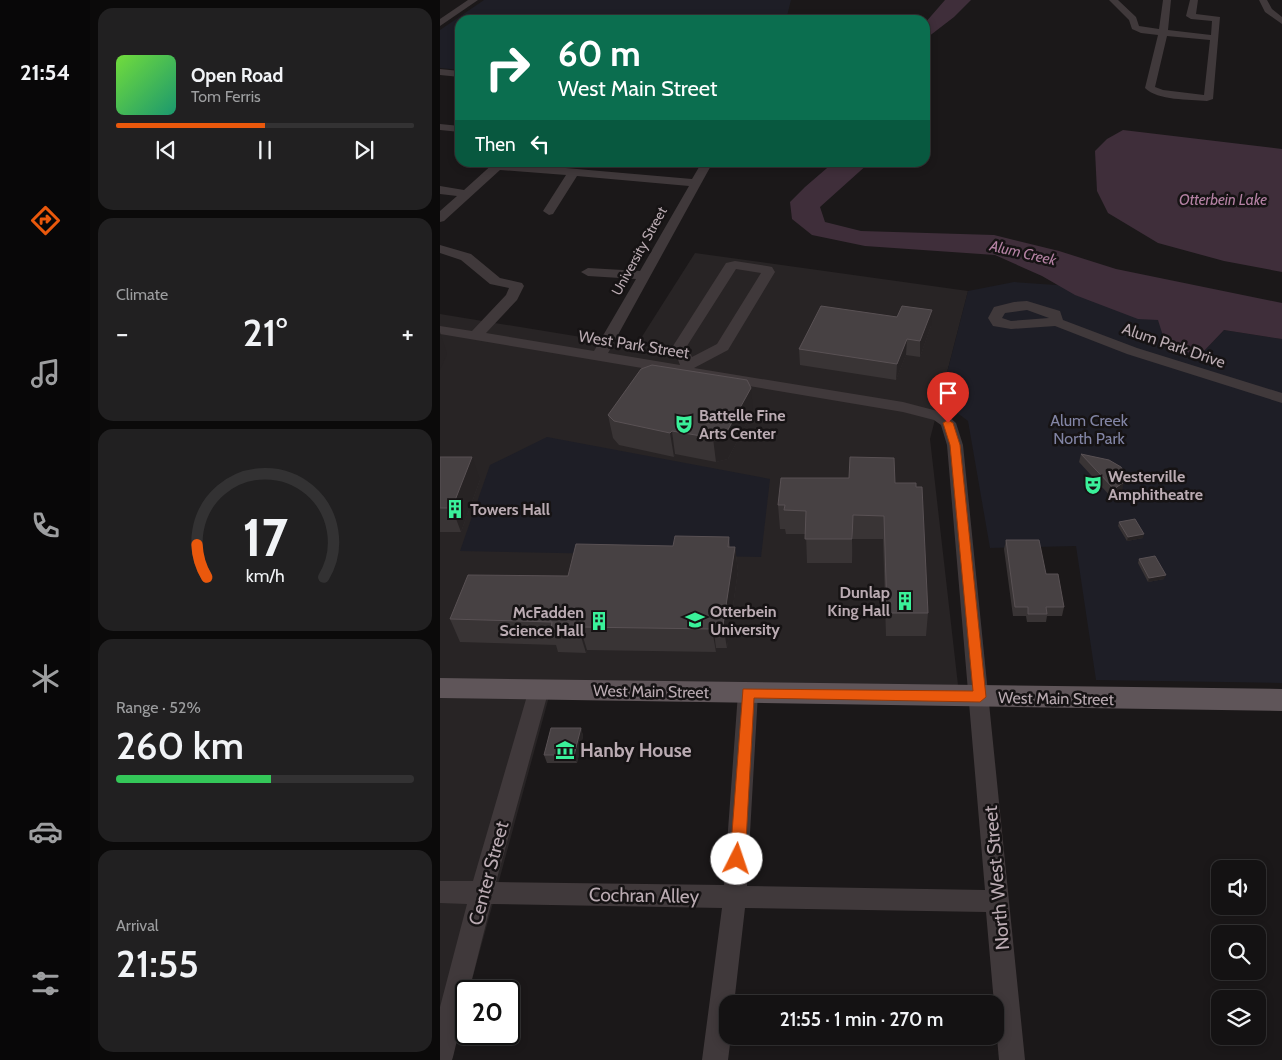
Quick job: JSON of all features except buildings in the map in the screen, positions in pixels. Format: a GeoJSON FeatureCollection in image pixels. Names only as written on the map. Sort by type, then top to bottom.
{"type":"FeatureCollection","features":[{"type":"Feature","properties":{"kind":"main road","name":"West Main Street"},"geometry":{"type":"LineString","coordinates":[[440,688],[1282,700]]}},
{"type":"Feature","properties":{"kind":"street"},"geometry":{"type":"LineString","coordinates":[[440,23],[474,0]]}},
{"type":"Feature","properties":{"kind":"street"},"geometry":{"type":"LineString","coordinates":[[1113,0],[1133,19],[1135,27],[1163,33],[1216,38]]}},
{"type":"Feature","properties":{"kind":"street"},"geometry":{"type":"LineString","coordinates":[[1167,0],[1163,33],[1150,88],[1160,93],[1179,96],[1209,97],[1217,19],[1191,16],[1194,0]]}},
{"type":"Feature","properties":{"kind":"street"},"geometry":{"type":"LineString","coordinates":[[1263,0],[1268,10],[1282,21]]}},
{"type":"Feature","properties":{"kind":"street"},"geometry":{"type":"LineString","coordinates":[[440,72],[455,74]]}},
{"type":"Feature","properties":{"kind":"street"},"geometry":{"type":"LineString","coordinates":[[440,127],[455,128]]}},
{"type":"Feature","properties":{"kind":"street"},"geometry":{"type":"LineString","coordinates":[[440,218],[496,167]]}},
{"type":"Feature","properties":{"kind":"street"},"geometry":{"type":"LineString","coordinates":[[527,167],[696,182]]}},
{"type":"Feature","properties":{"kind":"street","name":"University Street"},"geometry":{"type":"LineString","coordinates":[[599,356],[705,167]]}},
{"type":"Feature","properties":{"kind":"street"},"geometry":{"type":"LineString","coordinates":[[549,211],[573,172]]}},
{"type":"Feature","properties":{"kind":"street"},"geometry":{"type":"LineString","coordinates":[[440,190],[466,194]]}},
{"type":"Feature","properties":{"kind":"street"},"geometry":{"type":"LineString","coordinates":[[440,249],[466,257],[495,281],[517,286],[512,297],[475,336]]}},
{"type":"Feature","properties":{"kind":"street"},"geometry":{"type":"LineString","coordinates":[[735,265],[767,270],[768,272],[723,346],[716,352],[686,367],[680,346],[730,266],[735,265]]}},
{"type":"Feature","properties":{"kind":"street"},"geometry":{"type":"LineString","coordinates":[[588,272],[644,275]]}},
{"type":"Feature","properties":{"kind":"street","name":"Alum Park Drive"},"geometry":{"type":"LineString","coordinates":[[1057,322],[1132,351],[1282,398]]}},
{"type":"Feature","properties":{"kind":"street","name":"West Park Street"},"geometry":{"type":"LineString","coordinates":[[440,330],[599,356],[686,367],[903,407],[939,416]]}},
{"type":"Feature","properties":{"kind":"street","name":"North West Street"},"geometry":{"type":"LineString","coordinates":[[939,416],[948,423],[955,445],[999,901],[1012,1060]]}},
{"type":"Feature","properties":{"kind":"street","name":"Center Street"},"geometry":{"type":"LineString","coordinates":[[440,1057],[482,892],[539,689]]}},
{"type":"Feature","properties":{"kind":"street"},"geometry":{"type":"LineString","coordinates":[[715,1060],[735,896],[748,693]]}},
{"type":"Feature","properties":{"kind":"street","name":"Cochran Alley"},"geometry":{"type":"LineString","coordinates":[[440,892],[999,901]]}},
{"type":"Feature","properties":{"kind":"shaded area","name":"Otterbein University"},"geometry":{"type":"Polygon","coordinates":[[[695,253],[968,291],[930,439],[958,685],[553,682],[472,980],[455,980],[455,1045],[451,1060],[440,1060],[440,314],[636,346],[695,253]]]}},
{"type":"Feature","properties":{"kind":"green space"},"geometry":{"type":"Polygon","coordinates":[[[484,0],[791,0],[787,15],[462,15],[484,0]]]}},
{"type":"Feature","properties":{"kind":"green space"},"geometry":{"type":"Polygon","coordinates":[[[455,20],[455,70],[440,68],[440,30],[455,20]]]}},
{"type":"Feature","properties":{"kind":"green space","name":"Alum Creek North Park"},"geometry":{"type":"Polygon","coordinates":[[[1014,282],[1128,290],[1204,351],[1224,330],[1282,339],[1282,683],[1096,680],[1076,546],[990,548],[968,421],[940,400],[968,291],[1014,282]]]}},
{"type":"Feature","properties":{"kind":"green space"},"geometry":{"type":"Polygon","coordinates":[[[547,437],[770,479],[761,557],[460,551],[490,465],[547,437]]]}},
{"type":"Feature","properties":{"kind":"water"},"geometry":{"type":"Polygon","coordinates":[[[945,0],[971,0],[954,17],[930,35],[930,17],[945,0]]]}},
{"type":"Feature","properties":{"kind":"water","name":"Otterbein Lake"},"geometry":{"type":"Polygon","coordinates":[[[1123,130],[1282,149],[1282,272],[1224,261],[1158,243],[1108,213],[1097,191],[1095,151],[1107,139],[1123,130]]]}},
{"type":"Feature","properties":{"kind":"water","name":"Alum Creek"},"geometry":{"type":"Polygon","coordinates":[[[828,167],[865,167],[820,207],[825,222],[861,231],[994,235],[1059,251],[1116,269],[1282,303],[1282,339],[1224,330],[1204,351],[1191,354],[1163,336],[1158,320],[1138,319],[1075,295],[1042,276],[995,255],[865,246],[812,235],[792,219],[790,202],[828,167]]]}},
{"type":"Feature","properties":{"kind":"place","name":"Battelle Fine Arts Center"},"geometry":{"type":"Point","coordinates":[684,424]}},
{"type":"Feature","properties":{"kind":"place","name":"Westerville Amphitheatre"},"geometry":{"type":"Point","coordinates":[1093,485]}},
{"type":"Feature","properties":{"kind":"place","name":"Towers Hall"},"geometry":{"type":"Point","coordinates":[455,509]}},
{"type":"Feature","properties":{"kind":"place","name":"Dunlap King Hall"},"geometry":{"type":"Point","coordinates":[905,601]}},
{"type":"Feature","properties":{"kind":"place","name":"Otterbein University"},"geometry":{"type":"Point","coordinates":[695,620]}},
{"type":"Feature","properties":{"kind":"place","name":"McFadden Science Hall"},"geometry":{"type":"Point","coordinates":[599,621]}},
{"type":"Feature","properties":{"kind":"place","name":"Hanby House"},"geometry":{"type":"Point","coordinates":[565,750]}},
{"type":"Feature","properties":{"kind":"route"},"geometry":{"type":"LineString","coordinates":[[737,859],[748,693],[980,697],[955,445],[948,423]]}}]}
